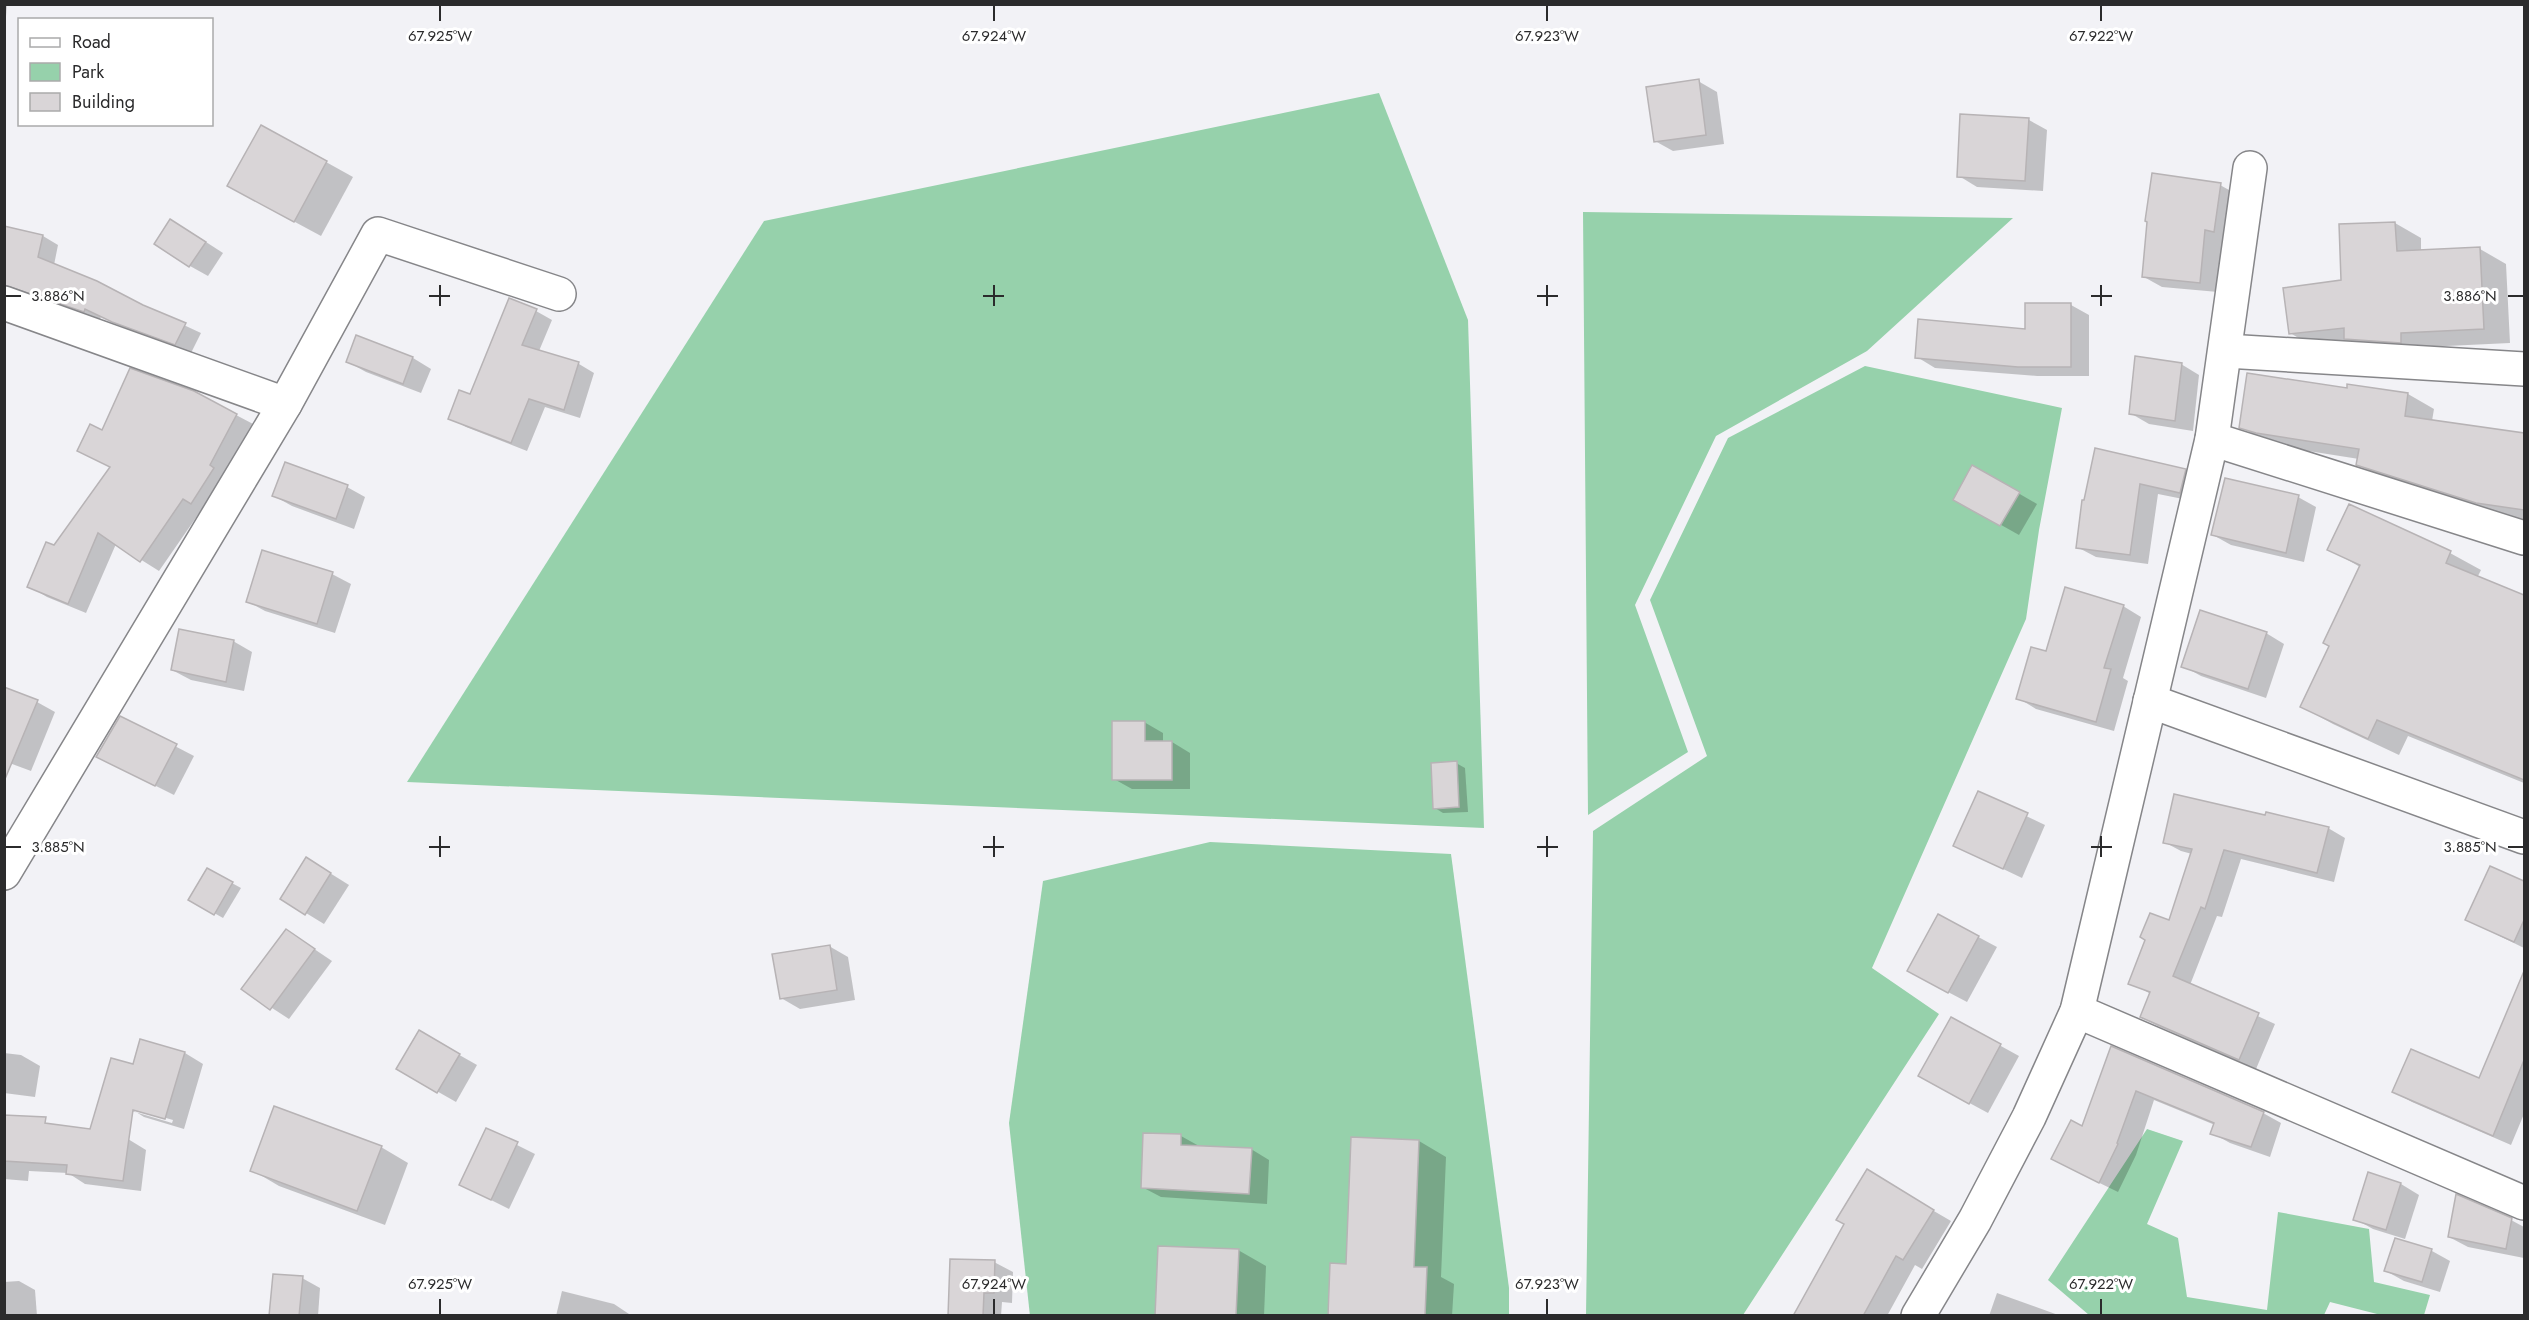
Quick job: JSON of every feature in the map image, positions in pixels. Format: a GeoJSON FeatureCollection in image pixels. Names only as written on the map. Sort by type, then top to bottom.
{"type":"FeatureCollection","features":[{"type":"Feature","properties":{"kind":"street"},"geometry":{"type":"LineString","coordinates":[[1918,1316],[1975,1220],[2024,1127],[2077,1011],[2212,440],[2250,168]]}},
{"type":"Feature","properties":{"kind":"street"},"geometry":{"type":"LineString","coordinates":[[4,873],[285,404],[378,234],[560,294]]}},
{"type":"Feature","properties":{"kind":"street"},"geometry":{"type":"LineString","coordinates":[[4,303],[285,404]]}},
{"type":"Feature","properties":{"kind":"street"},"geometry":{"type":"LineString","coordinates":[[2226,351],[2524,369]]}},
{"type":"Feature","properties":{"kind":"street"},"geometry":{"type":"LineString","coordinates":[[2212,440],[2524,538]]}},
{"type":"Feature","properties":{"kind":"street"},"geometry":{"type":"LineString","coordinates":[[2150,701],[2524,837]]}},
{"type":"Feature","properties":{"kind":"street"},"geometry":{"type":"LineString","coordinates":[[2077,1011],[2524,1203]]}},
{"type":"Feature","properties":{"kind":"green space"},"geometry":{"type":"Polygon","coordinates":[[[1379,93],[1468,320],[1484,828],[407,782],[764,221],[1379,93]]]}},
{"type":"Feature","properties":{"kind":"green space"},"geometry":{"type":"Polygon","coordinates":[[[1583,212],[2013,218],[1867,351],[1716,436],[1635,605],[1688,752],[1588,815],[1583,212]]]}},
{"type":"Feature","properties":{"kind":"green space"},"geometry":{"type":"Polygon","coordinates":[[[1865,366],[2062,408],[2039,530],[2026,619],[1872,968],[1939,1014],[1743,1315],[1586,1316],[1593,831],[1707,756],[1650,600],[1728,438],[1865,366]]]}},
{"type":"Feature","properties":{"kind":"green space"},"geometry":{"type":"Polygon","coordinates":[[[1210,842],[1451,854],[1509,1288],[1509,1315],[1030,1316],[1009,1123],[1043,881],[1210,842]]]}},
{"type":"Feature","properties":{"kind":"green space"},"geometry":{"type":"Polygon","coordinates":[[[2147,1129],[2183,1141],[2147,1224],[2178,1238],[2187,1297],[2267,1310],[2278,1212],[2369,1229],[2374,1282],[2430,1295],[2424,1315],[2381,1315],[2330,1302],[2324,1315],[2089,1315],[2048,1280],[2147,1129]]]}},
{"type":"Feature","properties":{"kind":"building"},"geometry":{"type":"Polygon","coordinates":[[[1699,79],[1706,135],[1654,142],[1646,87],[1699,79]]]}},
{"type":"Feature","properties":{"kind":"building"},"geometry":{"type":"Polygon","coordinates":[[[1960,114],[2029,118],[2025,181],[1957,177],[1960,114]]]}},
{"type":"Feature","properties":{"kind":"building"},"geometry":{"type":"Polygon","coordinates":[[[261,125],[327,161],[294,222],[227,186],[261,125]]]}},
{"type":"Feature","properties":{"kind":"building"},"geometry":{"type":"Polygon","coordinates":[[[2152,173],[2221,183],[2214,232],[2205,230],[2200,283],[2142,277],[2147,222],[2145,221],[2152,173]]]}},
{"type":"Feature","properties":{"kind":"building"},"geometry":{"type":"Polygon","coordinates":[[[170,219],[206,242],[189,267],[154,244],[170,219]]]}},
{"type":"Feature","properties":{"kind":"building"},"geometry":{"type":"Polygon","coordinates":[[[2395,222],[2397,251],[2480,247],[2484,329],[2401,333],[2401,343],[2344,339],[2344,328],[2289,334],[2283,288],[2341,280],[2339,224],[2395,222]]]}},
{"type":"Feature","properties":{"kind":"building"},"geometry":{"type":"Polygon","coordinates":[[[4,226],[43,235],[38,257],[97,281],[143,305],[186,323],[175,345],[112,322],[85,309],[84,312],[4,285],[4,226]]]}},
{"type":"Feature","properties":{"kind":"building"},"geometry":{"type":"Polygon","coordinates":[[[509,298],[537,309],[522,345],[579,362],[564,410],[529,399],[511,443],[448,419],[459,390],[470,394],[509,298]]]}},
{"type":"Feature","properties":{"kind":"building"},"geometry":{"type":"Polygon","coordinates":[[[2025,303],[2071,303],[2071,367],[2018,367],[1915,358],[1918,319],[2025,329],[2025,303]]]}},
{"type":"Feature","properties":{"kind":"building"},"geometry":{"type":"Polygon","coordinates":[[[356,335],[413,357],[403,384],[346,362],[356,335]]]}},
{"type":"Feature","properties":{"kind":"building"},"geometry":{"type":"Polygon","coordinates":[[[2135,356],[2182,363],[2175,421],[2129,414],[2135,356]]]}},
{"type":"Feature","properties":{"kind":"building"},"geometry":{"type":"Polygon","coordinates":[[[130,368],[194,391],[237,414],[210,465],[214,468],[191,504],[183,499],[140,562],[98,533],[68,604],[27,587],[46,542],[54,545],[110,467],[77,451],[90,424],[102,430],[130,368]]]}},
{"type":"Feature","properties":{"kind":"building"},"geometry":{"type":"Polygon","coordinates":[[[2247,373],[2347,388],[2347,384],[2408,393],[2405,416],[2524,433],[2524,510],[2476,503],[2356,465],[2359,449],[2256,433],[2239,428],[2247,373]]]}},
{"type":"Feature","properties":{"kind":"building"},"geometry":{"type":"Polygon","coordinates":[[[2095,448],[2186,469],[2180,493],[2140,484],[2130,555],[2076,548],[2082,500],[2084,500],[2095,448]]]}},
{"type":"Feature","properties":{"kind":"building"},"geometry":{"type":"Polygon","coordinates":[[[285,462],[348,485],[336,519],[272,496],[285,462]]]}},
{"type":"Feature","properties":{"kind":"building"},"geometry":{"type":"Polygon","coordinates":[[[1972,465],[2020,492],[2000,526],[1953,500],[1972,465]]]}},
{"type":"Feature","properties":{"kind":"building"},"geometry":{"type":"Polygon","coordinates":[[[2225,478],[2299,495],[2286,553],[2211,535],[2225,478]]]}},
{"type":"Feature","properties":{"kind":"building"},"geometry":{"type":"Polygon","coordinates":[[[2349,504],[2451,551],[2446,563],[2524,595],[2524,780],[2377,720],[2368,739],[2300,707],[2329,646],[2323,643],[2360,565],[2327,550],[2349,504]]]}},
{"type":"Feature","properties":{"kind":"building"},"geometry":{"type":"Polygon","coordinates":[[[262,550],[333,572],[317,624],[246,602],[262,550]]]}},
{"type":"Feature","properties":{"kind":"building"},"geometry":{"type":"Polygon","coordinates":[[[2065,587],[2124,605],[2104,668],[2111,669],[2096,722],[2016,699],[2031,647],[2046,651],[2065,587]]]}},
{"type":"Feature","properties":{"kind":"building"},"geometry":{"type":"Polygon","coordinates":[[[2200,610],[2267,632],[2248,689],[2181,667],[2200,610]]]}},
{"type":"Feature","properties":{"kind":"building"},"geometry":{"type":"Polygon","coordinates":[[[179,629],[234,640],[226,682],[171,670],[179,629]]]}},
{"type":"Feature","properties":{"kind":"building"},"geometry":{"type":"Polygon","coordinates":[[[4,687],[38,700],[5,779],[4,779],[4,687]]]}},
{"type":"Feature","properties":{"kind":"building"},"geometry":{"type":"Polygon","coordinates":[[[120,716],[177,744],[155,786],[96,757],[120,716]]]}},
{"type":"Feature","properties":{"kind":"building"},"geometry":{"type":"Polygon","coordinates":[[[1112,721],[1145,721],[1145,741],[1172,741],[1172,780],[1112,780],[1112,721]]]}},
{"type":"Feature","properties":{"kind":"building"},"geometry":{"type":"Polygon","coordinates":[[[1457,761],[1459,807],[1433,809],[1431,763],[1457,761]]]}},
{"type":"Feature","properties":{"kind":"building"},"geometry":{"type":"Polygon","coordinates":[[[1978,791],[2028,813],[2003,869],[1953,846],[1978,791]]]}},
{"type":"Feature","properties":{"kind":"building"},"geometry":{"type":"Polygon","coordinates":[[[2174,794],[2329,827],[2317,873],[2224,850],[2205,909],[2201,907],[2173,976],[2259,1013],[2239,1060],[2140,1017],[2150,992],[2128,984],[2145,940],[2140,937],[2150,913],[2169,920],[2192,849],[2163,843],[2174,794]]]}},
{"type":"Feature","properties":{"kind":"building"},"geometry":{"type":"Polygon","coordinates":[[[306,857],[331,873],[305,915],[280,899],[306,857]]]}},
{"type":"Feature","properties":{"kind":"building"},"geometry":{"type":"Polygon","coordinates":[[[2490,866],[2524,881],[2524,920],[2514,942],[2465,920],[2490,866]]]}},
{"type":"Feature","properties":{"kind":"building"},"geometry":{"type":"Polygon","coordinates":[[[207,868],[233,882],[214,915],[188,900],[207,868]]]}},
{"type":"Feature","properties":{"kind":"building"},"geometry":{"type":"Polygon","coordinates":[[[1938,914],[1979,936],[1948,993],[1907,971],[1938,914]]]}},
{"type":"Feature","properties":{"kind":"building"},"geometry":{"type":"Polygon","coordinates":[[[286,929],[315,949],[270,1010],[241,989],[286,929]]]}},
{"type":"Feature","properties":{"kind":"building"},"geometry":{"type":"Polygon","coordinates":[[[830,945],[837,990],[780,999],[772,954],[830,945]]]}},
{"type":"Feature","properties":{"kind":"building"},"geometry":{"type":"Polygon","coordinates":[[[2524,971],[2524,1060],[2493,1136],[2392,1092],[2411,1049],[2479,1078],[2524,971]]]}},
{"type":"Feature","properties":{"kind":"building"},"geometry":{"type":"Polygon","coordinates":[[[1951,1017],[2001,1044],[1969,1104],[1918,1076],[1951,1017]]]}},
{"type":"Feature","properties":{"kind":"building"},"geometry":{"type":"Polygon","coordinates":[[[419,1030],[460,1054],[437,1093],[396,1069],[419,1030]]]}},
{"type":"Feature","properties":{"kind":"building"},"geometry":{"type":"Polygon","coordinates":[[[140,1039],[185,1052],[165,1119],[133,1110],[123,1181],[66,1174],[67,1165],[4,1161],[4,1115],[46,1117],[45,1123],[90,1129],[111,1058],[133,1064],[140,1039]]]}},
{"type":"Feature","properties":{"kind":"building"},"geometry":{"type":"Polygon","coordinates":[[[2111,1046],[2264,1112],[2251,1147],[2210,1134],[2214,1123],[2136,1091],[2118,1144],[2099,1183],[2051,1159],[2071,1120],[2082,1126],[2111,1046]]]}},
{"type":"Feature","properties":{"kind":"building"},"geometry":{"type":"Polygon","coordinates":[[[274,1106],[382,1146],[357,1211],[250,1171],[274,1106]]]}},
{"type":"Feature","properties":{"kind":"building"},"geometry":{"type":"Polygon","coordinates":[[[486,1128],[518,1142],[491,1200],[459,1185],[486,1128]]]}},
{"type":"Feature","properties":{"kind":"building"},"geometry":{"type":"Polygon","coordinates":[[[1143,1133],[1181,1134],[1181,1145],[1252,1148],[1249,1194],[1141,1188],[1143,1133]]]}},
{"type":"Feature","properties":{"kind":"building"},"geometry":{"type":"Polygon","coordinates":[[[1351,1137],[1419,1140],[1414,1267],[1427,1267],[1425,1316],[1328,1316],[1330,1263],[1346,1264],[1351,1137]]]}},
{"type":"Feature","properties":{"kind":"building"},"geometry":{"type":"Polygon","coordinates":[[[1867,1169],[1934,1210],[1903,1260],[1896,1256],[1863,1316],[1793,1316],[1844,1224],[1836,1220],[1867,1169]]]}},
{"type":"Feature","properties":{"kind":"building"},"geometry":{"type":"Polygon","coordinates":[[[2368,1172],[2401,1183],[2386,1230],[2353,1220],[2368,1172]]]}},
{"type":"Feature","properties":{"kind":"building"},"geometry":{"type":"Polygon","coordinates":[[[2456,1194],[2512,1218],[2506,1249],[2448,1237],[2456,1194]]]}},
{"type":"Feature","properties":{"kind":"building"},"geometry":{"type":"Polygon","coordinates":[[[2395,1238],[2432,1249],[2422,1282],[2384,1271],[2395,1238]]]}},
{"type":"Feature","properties":{"kind":"building"},"geometry":{"type":"Polygon","coordinates":[[[1158,1246],[1239,1249],[1236,1316],[1155,1316],[1158,1246]]]}},
{"type":"Feature","properties":{"kind":"building"},"geometry":{"type":"Polygon","coordinates":[[[950,1259],[995,1260],[994,1293],[984,1293],[983,1316],[948,1316],[950,1259]]]}},
{"type":"Feature","properties":{"kind":"building"},"geometry":{"type":"Polygon","coordinates":[[[273,1274],[303,1276],[299,1316],[269,1316],[273,1274]]]}}]}
